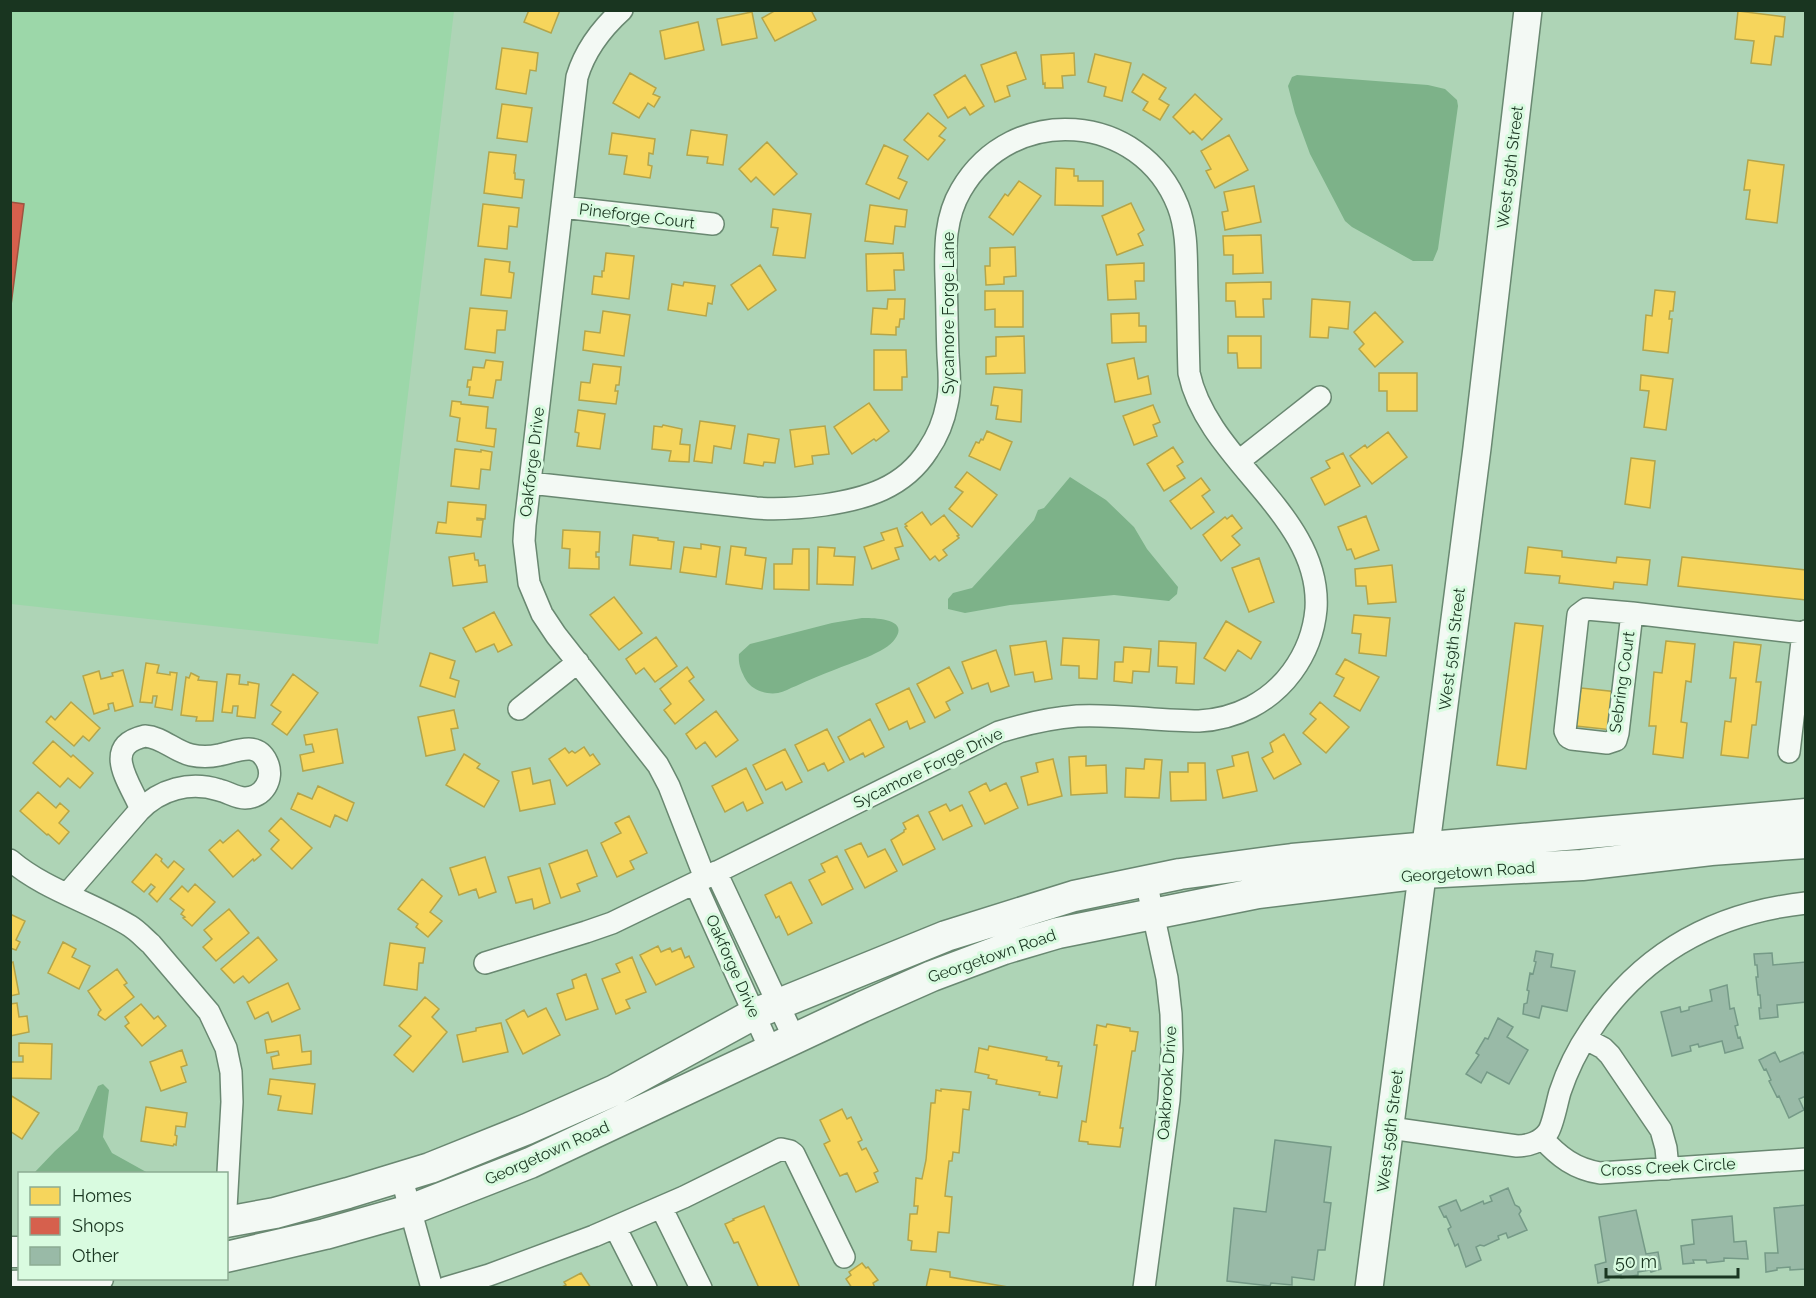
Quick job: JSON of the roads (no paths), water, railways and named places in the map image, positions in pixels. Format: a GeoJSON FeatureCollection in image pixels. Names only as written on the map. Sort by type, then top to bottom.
{"type":"FeatureCollection","features":[{"type":"Feature","properties":{"kind":"main road","name":"Georgetown Road"},"geometry":{"type":"LineString","coordinates":[[228,1257],[325,1234],[410,1210],[530,1163],[932,976],[1004,949],[1058,933],[1424,860],[1490,842],[1806,814]]}},
{"type":"Feature","properties":{"kind":"main road","name":"Georgetown Road"},"geometry":{"type":"LineString","coordinates":[[228,1222],[275,1213],[348,1194],[430,1168],[615,1090],[766,1009],[946,936],[1074,896],[1245,864],[1424,860],[1582,865],[1711,850],[1806,843]]}},
{"type":"Feature","properties":{"kind":"main road"},"geometry":{"type":"LineString","coordinates":[[10,1286],[64,1284],[87,1280]]}},
{"type":"Feature","properties":{"kind":"street","name":"Oakforge Drive"},"geometry":{"type":"LineString","coordinates":[[622,10],[609,21],[594,40],[579,70],[575,93],[524,542],[530,583],[546,621],[658,765],[669,786],[705,878],[782,1044]]}},
{"type":"Feature","properties":{"kind":"street","name":"West 59th Street"},"geometry":{"type":"LineString","coordinates":[[1369,1287],[1477,447],[1528,10]]}},
{"type":"Feature","properties":{"kind":"street","name":"Sycamore Forge Lane"},"geometry":{"type":"LineString","coordinates":[[530,483],[781,509],[862,498],[900,480],[928,450],[947,405],[949,380],[945,250],[946,233],[957,198],[969,177],[986,159],[1006,144],[1028,135],[1061,129],[1094,132],[1124,144],[1150,164],[1170,190],[1180,212],[1186,245],[1189,373],[1192,388],[1205,417],[1239,461]]}},
{"type":"Feature","properties":{"kind":"street","name":"Pineforge Court"},"geometry":{"type":"LineString","coordinates":[[562,207],[713,224]]}},
{"type":"Feature","properties":{"kind":"street"},"geometry":{"type":"LineString","coordinates":[[1239,461],[1320,397]]}},
{"type":"Feature","properties":{"kind":"street","name":"Sycamore Forge Drive"},"geometry":{"type":"LineString","coordinates":[[485,963],[602,927],[999,732],[1038,721],[1078,716],[1215,720],[1245,710],[1266,698],[1284,682],[1299,663],[1315,617],[1316,593],[1311,569],[1299,540],[1239,461]]}},
{"type":"Feature","properties":{"kind":"street","name":"Sebring Court"},"geometry":{"type":"LineString","coordinates":[[1632,613],[1616,740],[1607,743],[1572,739],[1565,731],[1578,615],[1583,610],[1589,609],[1632,613],[1804,632],[1789,752]]}},
{"type":"Feature","properties":{"kind":"street"},"geometry":{"type":"LineString","coordinates":[[519,709],[578,662]]}},
{"type":"Feature","properties":{"kind":"street"},"geometry":{"type":"LineString","coordinates":[[67,894],[150,800],[162,793],[188,786],[212,788],[242,798],[257,795],[265,788],[269,772],[268,765],[263,756],[250,749],[243,748],[218,755],[198,756],[176,750],[152,736],[136,738],[125,747],[121,757],[123,772],[140,811]]}},
{"type":"Feature","properties":{"kind":"street"},"geometry":{"type":"LineString","coordinates":[[10,860],[30,875],[118,919],[140,933],[213,1019],[226,1048],[231,1072],[232,1102],[228,1173]]}},
{"type":"Feature","properties":{"kind":"street","name":"Oakbrook Drive"},"geometry":{"type":"LineString","coordinates":[[1144,1287],[1168,1100],[1172,1050],[1167,978],[1146,881]]}},
{"type":"Feature","properties":{"kind":"street"},"geometry":{"type":"LineString","coordinates":[[1390,1128],[1516,1146],[1530,1145],[1548,1133],[1563,1082],[1598,1018],[1624,987],[1647,966],[1680,942],[1716,924],[1770,908],[1806,903]]}},
{"type":"Feature","properties":{"kind":"street"},"geometry":{"type":"LineString","coordinates":[[1586,1038],[1610,1055],[1658,1124],[1666,1148],[1668,1169]]}},
{"type":"Feature","properties":{"kind":"street","name":"Cross Creek Circle"},"geometry":{"type":"LineString","coordinates":[[1542,1138],[1565,1160],[1585,1170],[1600,1173],[1806,1159]]}},
{"type":"Feature","properties":{"kind":"street"},"geometry":{"type":"LineString","coordinates":[[445,1287],[489,1275],[579,1242],[661,1207],[778,1150],[788,1149],[794,1154],[844,1257]]}},
{"type":"Feature","properties":{"kind":"street"},"geometry":{"type":"LineString","coordinates":[[401,1176],[432,1287]]}},
{"type":"Feature","properties":{"kind":"street"},"geometry":{"type":"LineString","coordinates":[[661,1207],[701,1287]]}},
{"type":"Feature","properties":{"kind":"street"},"geometry":{"type":"LineString","coordinates":[[615,1227],[646,1287]]}}]}
